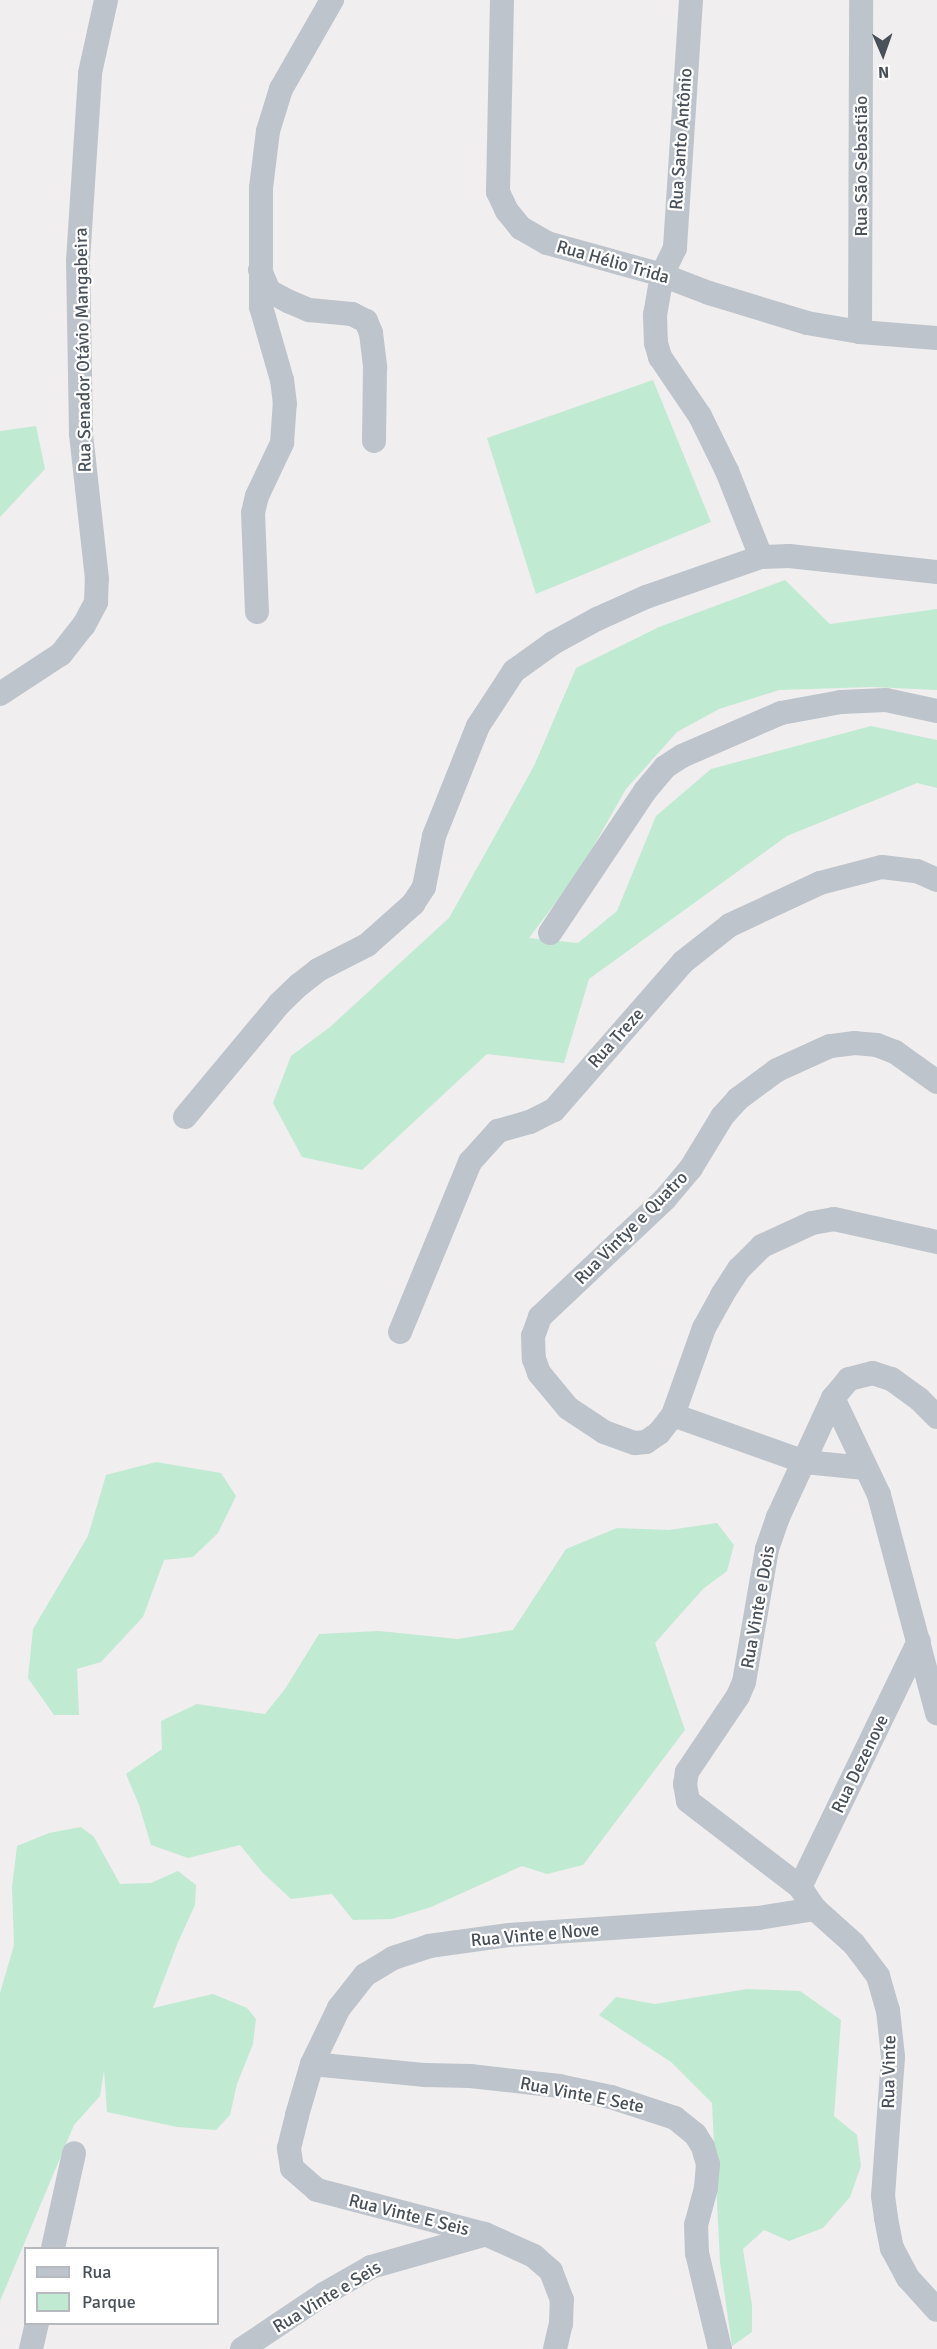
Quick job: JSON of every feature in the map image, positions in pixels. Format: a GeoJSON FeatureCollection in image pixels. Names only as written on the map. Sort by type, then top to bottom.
{"type":"FeatureCollection","features":[{"type":"Feature","properties":{"kind":"street","name":"Rua Senador Otávio Mangabeira"},"geometry":{"type":"LineString","coordinates":[[0,694],[61,654],[84,625],[96,602],[97,579],[81,433],[78,261],[90,73],[106,0]]}},
{"type":"Feature","properties":{"kind":"street"},"geometry":{"type":"LineString","coordinates":[[257,612],[252,513],[257,496],[282,443],[285,404],[282,380],[262,315],[261,188],[268,131],[281,89],[332,0]]}},
{"type":"Feature","properties":{"kind":"street","name":"Rua Hélio Trida"},"geometry":{"type":"LineString","coordinates":[[502,0],[498,192],[507,211],[521,228],[548,243],[662,275],[709,293],[807,323],[860,332],[937,338]]}},
{"type":"Feature","properties":{"kind":"street","name":"Rua Santo Antônio"},"geometry":{"type":"LineString","coordinates":[[691,0],[675,248],[662,275],[655,315],[656,343],[660,357],[700,416],[727,471],[761,557]]}},
{"type":"Feature","properties":{"kind":"street","name":"Rua São Sebastião"},"geometry":{"type":"LineString","coordinates":[[860,332],[861,0]]}},
{"type":"Feature","properties":{"kind":"street"},"geometry":{"type":"LineString","coordinates":[[260,270],[268,291],[290,302],[309,310],[352,314],[366,321],[371,333],[375,368],[374,441]]}},
{"type":"Feature","properties":{"kind":"street"},"geometry":{"type":"LineString","coordinates":[[185,1118],[279,1004],[299,984],[318,970],[367,945],[413,904],[424,887],[434,836],[478,726],[514,671],[553,643],[597,619],[646,597],[761,557],[789,556],[937,572]]}},
{"type":"Feature","properties":{"kind":"street"},"geometry":{"type":"LineString","coordinates":[[550,933],[645,790],[664,767],[682,756],[781,713],[841,702],[886,700],[937,711]]}},
{"type":"Feature","properties":{"kind":"street","name":"Rua Treze"},"geometry":{"type":"LineString","coordinates":[[400,1332],[470,1162],[498,1131],[530,1122],[554,1110],[683,962],[730,925],[820,883],[882,867],[917,871],[937,880]]}},
{"type":"Feature","properties":{"kind":"street","name":"Rua Vintye e Quatro"},"geometry":{"type":"LineString","coordinates":[[674,1415],[659,1433],[646,1442],[634,1443],[604,1432],[568,1408],[539,1373],[534,1359],[533,1336],[540,1317],[665,1199],[691,1168],[738,1099],[777,1070],[830,1046],[855,1043],[877,1045],[895,1052],[937,1082]]}},
{"type":"Feature","properties":{"kind":"street"},"geometry":{"type":"LineString","coordinates":[[865,1468],[805,1462],[674,1415],[705,1328],[739,1269],[762,1246],[812,1223],[834,1219],[847,1220],[937,1242]]}},
{"type":"Feature","properties":{"kind":"street","name":"Rua Vinte e Dois"},"geometry":{"type":"LineString","coordinates":[[712,1821],[688,1801],[685,1784],[687,1772],[738,1696],[744,1682],[767,1549],[778,1516],[833,1398],[849,1379],[873,1373],[891,1379],[919,1399],[937,1417]]}},
{"type":"Feature","properties":{"kind":"street"},"geometry":{"type":"LineString","coordinates":[[833,1398],[879,1495],[937,1713]]}},
{"type":"Feature","properties":{"kind":"street","name":"Rua Dezenove"},"geometry":{"type":"LineString","coordinates":[[800,1887],[919,1641]]}},
{"type":"Feature","properties":{"kind":"street","name":"Rua Vinte"},"geometry":{"type":"LineString","coordinates":[[712,1821],[800,1887],[815,1909],[854,1944],[878,1976],[888,2010],[893,2057],[883,2196],[886,2218],[892,2247],[908,2278],[937,2310]]}},
{"type":"Feature","properties":{"kind":"street","name":"Rua Vinte e Nove"},"geometry":{"type":"LineString","coordinates":[[312,2064],[339,2008],[365,1975],[393,1958],[429,1946],[509,1935],[758,1918],[815,1909]]}},
{"type":"Feature","properties":{"kind":"street","name":"Rua Vinte E Seis"},"geometry":{"type":"LineString","coordinates":[[312,2064],[289,2148],[292,2168],[317,2190],[342,2199],[485,2234],[518,2246],[551,2271],[562,2301],[561,2324],[555,2349]]}},
{"type":"Feature","properties":{"kind":"street","name":"Rua Vinte E Sete"},"geometry":{"type":"LineString","coordinates":[[312,2064],[425,2075],[470,2076],[559,2086],[611,2097],[675,2118],[695,2134],[703,2147],[708,2164],[706,2188],[696,2225],[698,2253],[720,2349]]}},
{"type":"Feature","properties":{"kind":"street"},"geometry":{"type":"LineString","coordinates":[[53,2247],[74,2152]]}},
{"type":"Feature","properties":{"kind":"street","name":"Rua Vinte e Seis"},"geometry":{"type":"LineString","coordinates":[[242,2349],[324,2294],[371,2267],[485,2234]]}},
{"type":"Feature","properties":{"kind":"street"},"geometry":{"type":"LineString","coordinates":[[31,2349],[37,2325]]}},
{"type":"Feature","properties":{"kind":"green space"},"geometry":{"type":"Polygon","coordinates":[[[653,380],[711,522],[536,594],[487,438],[653,380]]]}},
{"type":"Feature","properties":{"kind":"green space"},"geometry":{"type":"Polygon","coordinates":[[[36,426],[45,469],[0,517],[0,431],[36,426]]]}},
{"type":"Feature","properties":{"kind":"green space"},"geometry":{"type":"Polygon","coordinates":[[[785,580],[830,624],[937,609],[937,690],[872,687],[779,690],[719,709],[677,732],[626,789],[580,870],[529,938],[578,943],[617,911],[656,816],[711,769],[871,726],[937,740],[937,788],[917,783],[787,836],[589,979],[564,1063],[487,1054],[362,1170],[302,1157],[273,1103],[291,1056],[330,1027],[449,918],[534,766],[576,668],[659,627],[785,580]]]}},
{"type":"Feature","properties":{"kind":"green space"},"geometry":{"type":"Polygon","coordinates":[[[156,1462],[221,1473],[236,1496],[218,1533],[193,1557],[164,1560],[143,1617],[101,1662],[77,1669],[79,1715],[54,1715],[28,1678],[33,1629],[88,1536],[106,1475],[156,1462]]]}},
{"type":"Feature","properties":{"kind":"green space"},"geometry":{"type":"Polygon","coordinates":[[[717,1523],[734,1545],[727,1571],[703,1589],[655,1643],[685,1730],[583,1865],[547,1874],[522,1866],[431,1907],[392,1919],[353,1920],[332,1894],[291,1899],[263,1873],[240,1845],[188,1858],[151,1845],[139,1805],[126,1774],[162,1749],[161,1721],[197,1704],[265,1714],[285,1689],[319,1634],[379,1631],[458,1639],[513,1630],[566,1549],[617,1528],[669,1530],[717,1523]]]}},
{"type":"Feature","properties":{"kind":"green space"},"geometry":{"type":"Polygon","coordinates":[[[81,1827],[94,1837],[120,1884],[151,1883],[178,1871],[196,1885],[195,1905],[153,2008],[213,1994],[247,2008],[256,2019],[253,2044],[237,2084],[230,2115],[216,2130],[177,2127],[107,2112],[104,2070],[100,2096],[74,2125],[0,2301],[0,1993],[14,1945],[12,1887],[17,1846],[49,1833],[81,1827]]]}},
{"type":"Feature","properties":{"kind":"green space"},"geometry":{"type":"Polygon","coordinates":[[[747,1989],[800,1991],[841,2020],[834,2116],[857,2135],[861,2166],[850,2197],[823,2228],[789,2241],[764,2230],[743,2249],[752,2305],[752,2332],[732,2346],[720,2262],[712,2103],[671,2062],[599,2015],[616,1997],[655,2004],[747,1989]]]}}]}
